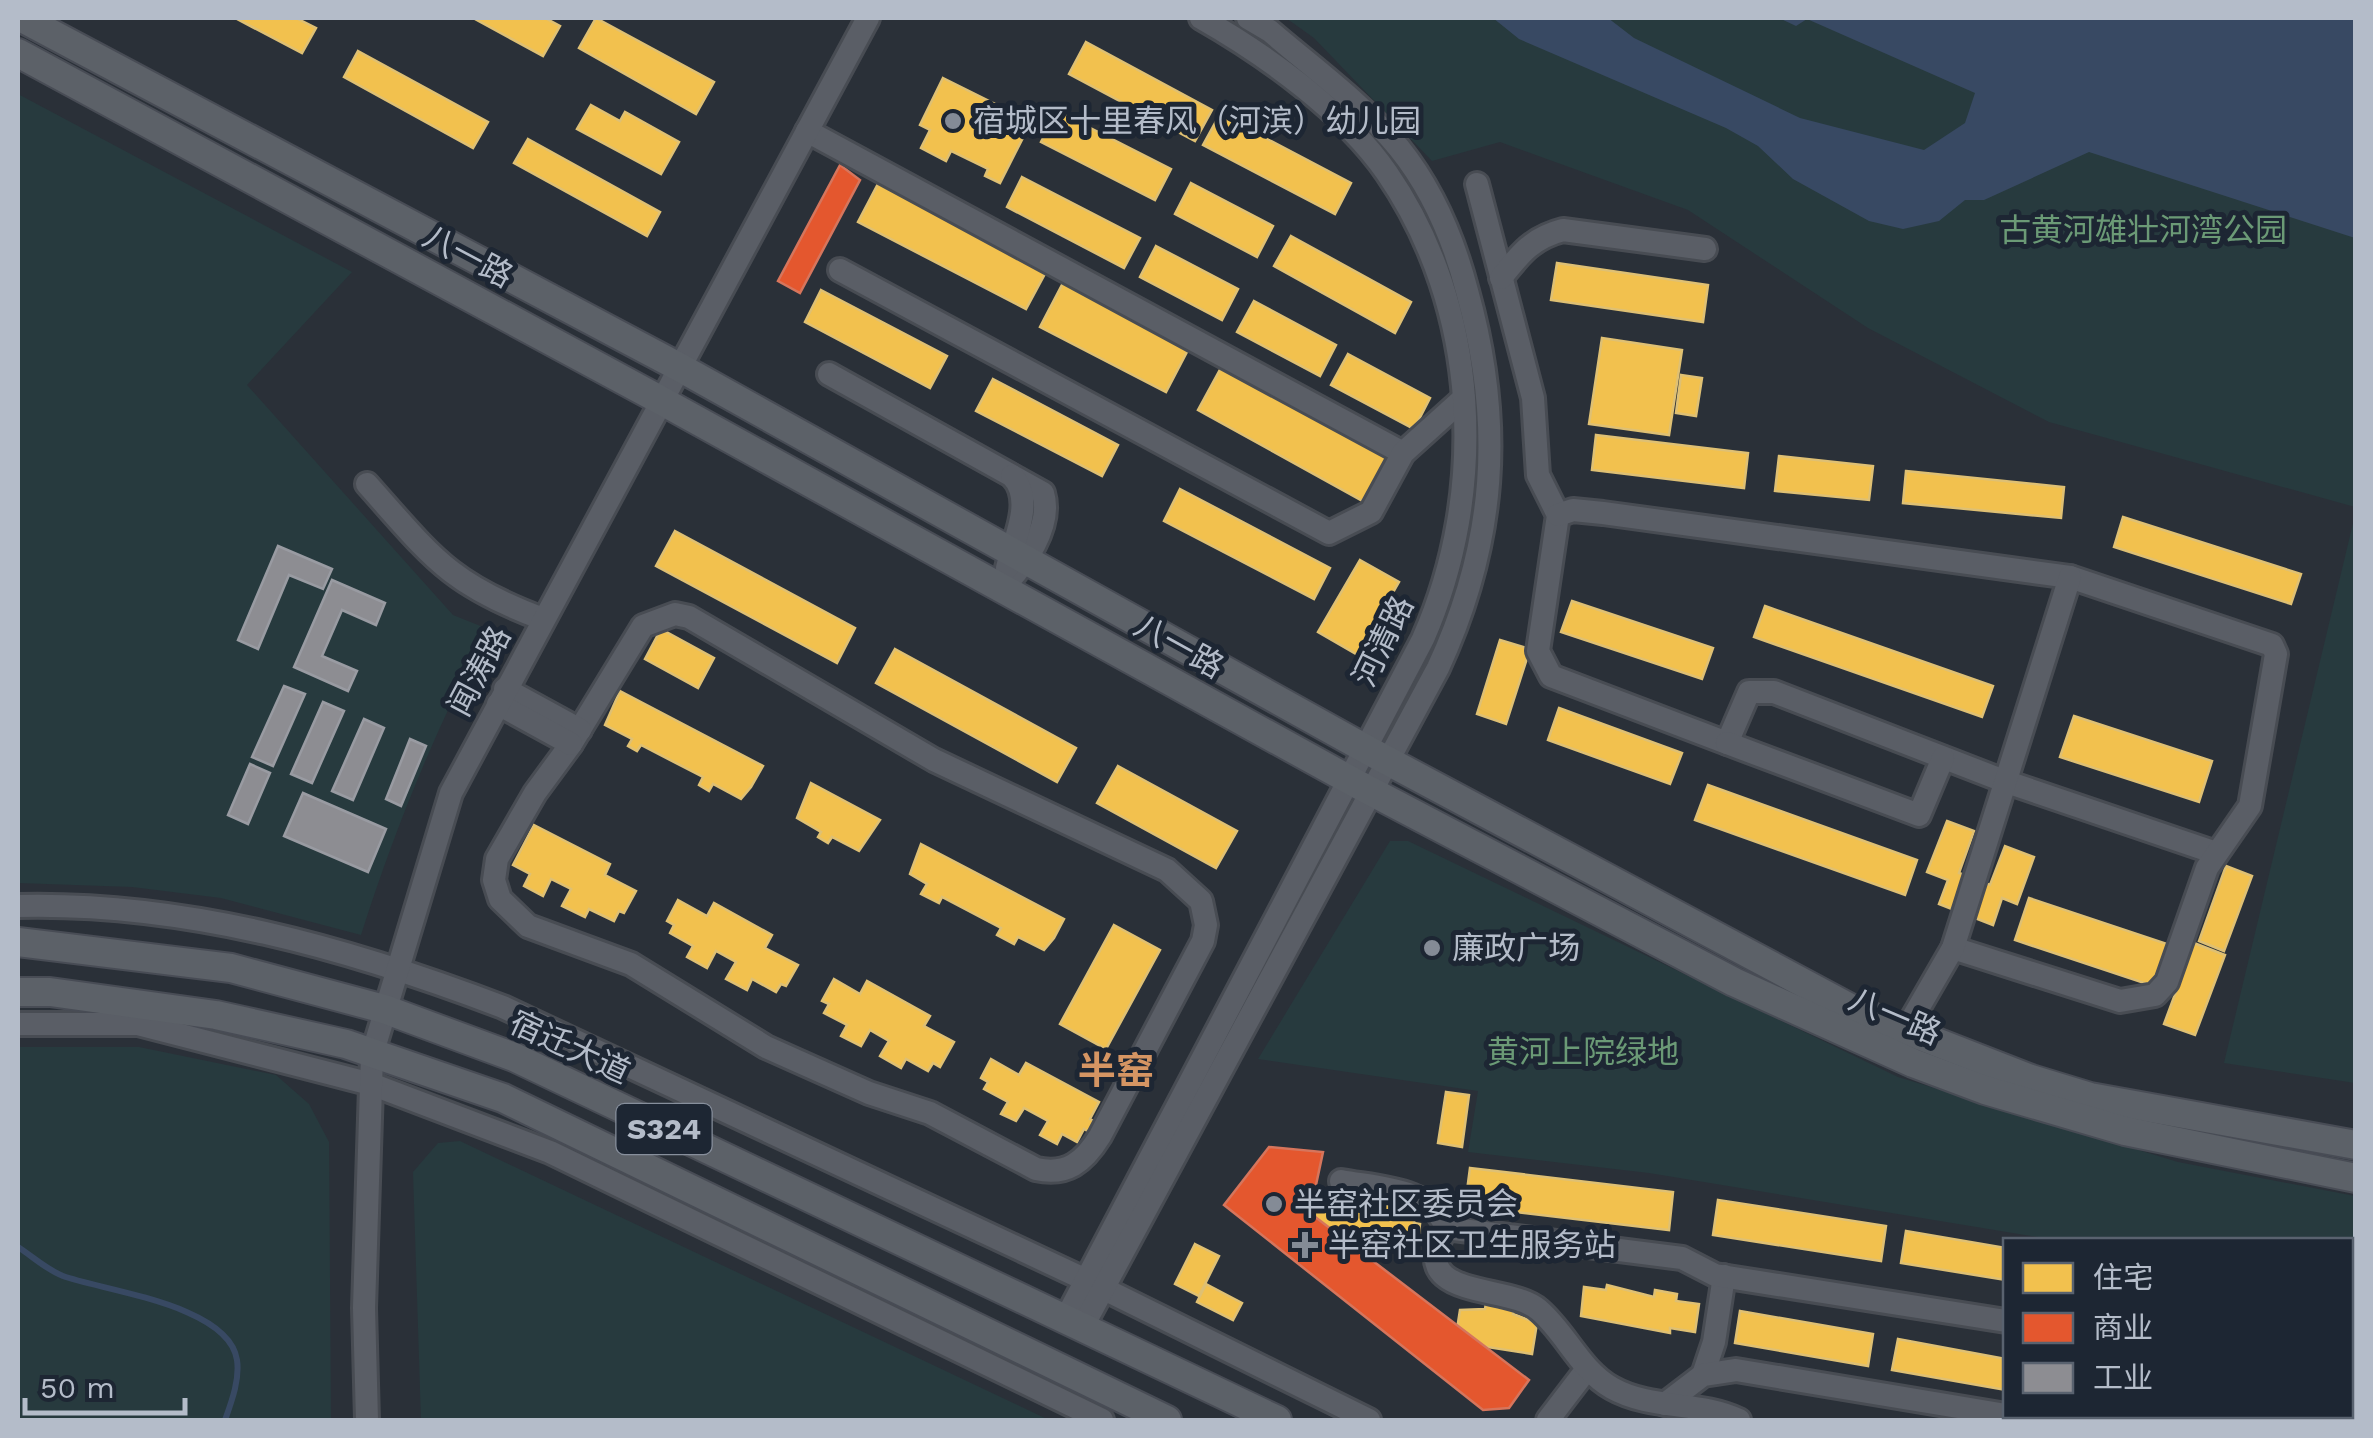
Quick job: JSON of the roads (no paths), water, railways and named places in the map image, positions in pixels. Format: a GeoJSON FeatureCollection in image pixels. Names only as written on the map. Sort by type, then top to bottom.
{"type":"FeatureCollection","features":[{"type":"Feature","properties":{"kind":"main road","name":"八一路"},"geometry":{"type":"LineString","coordinates":[[22,18],[679,367],[1377,755],[1854,1010],[2090,1097],[2356,1145]]}},
{"type":"Feature","properties":{"kind":"main road","name":"八一路"},"geometry":{"type":"LineString","coordinates":[[18,53],[1361,785],[1734,982],[1913,1063],[1985,1090],[2125,1131],[2356,1178]]}},
{"type":"Feature","properties":{"kind":"main road","name":"宿迁大道"},"geometry":{"type":"LineString","coordinates":[[18,942],[232,968],[384,1010],[514,1057],[1277,1420]]}},
{"type":"Feature","properties":{"kind":"main road","name":"S324"},"geometry":{"type":"LineString","coordinates":[[18,992],[50,992],[216,1014],[346,1044],[502,1098],[1167,1420]]}},
{"type":"Feature","properties":{"kind":"street","name":"闻涛路"},"geometry":{"type":"LineString","coordinates":[[366,1420],[364,1308],[372,1055],[451,793],[868,18]]}},
{"type":"Feature","properties":{"kind":"street","name":"河清路"},"geometry":{"type":"LineString","coordinates":[[1201,18],[1316,99],[1386,171],[1416,224],[1436,275],[1460,362],[1464,398],[1463,507],[1447,578],[1377,755]]}},
{"type":"Feature","properties":{"kind":"street","name":"河清路"},"geometry":{"type":"LineString","coordinates":[[1073,1324],[1377,755],[1454,632],[1475,568],[1491,444],[1486,372],[1459,260],[1428,192],[1398,148],[1270,31],[1248,18]]}},
{"type":"Feature","properties":{"kind":"street"},"geometry":{"type":"LineString","coordinates":[[807,131],[1404,452]]}},
{"type":"Feature","properties":{"kind":"street"},"geometry":{"type":"LineString","coordinates":[[1477,184],[1533,398],[1538,475],[1558,515],[1538,651],[1541,663],[1563,682],[1919,814],[1944,758]]}},
{"type":"Feature","properties":{"kind":"street"},"geometry":{"type":"LineString","coordinates":[[1501,278],[1524,248],[1540,236],[1563,230],[1704,249]]}},
{"type":"Feature","properties":{"kind":"street"},"geometry":{"type":"LineString","coordinates":[[840,270],[1329,533],[1344,530],[1371,512],[1404,452],[1464,398]]}},
{"type":"Feature","properties":{"kind":"street"},"geometry":{"type":"LineString","coordinates":[[1486,372],[1524,370]]}},
{"type":"Feature","properties":{"kind":"street"},"geometry":{"type":"LineString","coordinates":[[829,374],[1039,489],[1046,499],[1002,588]]}},
{"type":"Feature","properties":{"kind":"street"},"geometry":{"type":"LineString","coordinates":[[367,484],[438,565],[457,580],[486,598],[543,619]]}},
{"type":"Feature","properties":{"kind":"street"},"geometry":{"type":"LineString","coordinates":[[1558,515],[1573,510],[1603,513],[2070,577],[2276,649],[2250,806],[2206,868],[2166,982],[2154,995],[2120,1001],[1953,948]]}},
{"type":"Feature","properties":{"kind":"street"},"geometry":{"type":"LineString","coordinates":[[1905,1031],[1953,948],[2070,577]]}},
{"type":"Feature","properties":{"kind":"street"},"geometry":{"type":"LineString","coordinates":[[660,616],[689,617],[934,760],[1070,828],[1150,860],[1194,890],[1206,911],[1202,941],[1090,1152],[1068,1169],[1036,1169],[930,1113],[869,1093],[766,1048],[631,964],[528,926],[496,890],[497,859],[535,792],[576,737],[643,626],[660,616]]}},
{"type":"Feature","properties":{"kind":"street"},"geometry":{"type":"LineString","coordinates":[[1728,743],[1748,692],[1760,689],[2004,781],[2216,853]]}},
{"type":"Feature","properties":{"kind":"street"},"geometry":{"type":"LineString","coordinates":[[502,697],[576,737]]}},
{"type":"Feature","properties":{"kind":"street"},"geometry":{"type":"LineString","coordinates":[[18,906],[67,905],[168,914],[276,934],[396,967],[503,1007],[1094,1284],[1369,1420]]}},
{"type":"Feature","properties":{"kind":"street"},"geometry":{"type":"LineString","coordinates":[[18,1024],[138,1024],[370,1084],[550,1152],[1102,1420]]}},
{"type":"Feature","properties":{"kind":"street"},"geometry":{"type":"LineString","coordinates":[[1342,1181],[1426,1201],[1440,1210],[1446,1228],[1436,1256],[1443,1275],[1460,1288],[1520,1298],[1539,1309],[1587,1369],[1612,1388],[1739,1420]]}},
{"type":"Feature","properties":{"kind":"street"},"geometry":{"type":"LineString","coordinates":[[1446,1228],[1682,1258],[1724,1276],[2003,1321]]}},
{"type":"Feature","properties":{"kind":"street"},"geometry":{"type":"LineString","coordinates":[[1703,1375],[1714,1342],[1724,1276]]}},
{"type":"Feature","properties":{"kind":"street"},"geometry":{"type":"LineString","coordinates":[[1548,1420],[1587,1369]]}},
{"type":"Feature","properties":{"kind":"street"},"geometry":{"type":"LineString","coordinates":[[1666,1404],[1703,1375],[1736,1370],[2003,1414]]}},
{"type":"Feature","properties":{"kind":"water"},"geometry":{"type":"Polygon","coordinates":[[[1493,18],[1608,18],[1634,38],[1800,118],[1924,150],[1965,123],[1975,93],[1807,19],[1796,26],[1779,18],[2355,18],[2355,238],[2089,152],[1984,200],[1965,200],[1939,221],[1903,229],[1869,221],[1793,179],[1758,146],[1726,128],[1519,39],[1493,18]]]}},
{"type":"Feature","properties":{"kind":"waterway"},"geometry":{"type":"LineString","coordinates":[[18,1247],[63,1276],[163,1303],[212,1326],[229,1341],[237,1360],[236,1383],[225,1420]]}},
{"type":"Feature","properties":{"kind":"place","name":"宿城区十里春风（河滨）幼儿园"},"geometry":{"type":"Point","coordinates":[953,121]}},
{"type":"Feature","properties":{"kind":"place","name":"廉政广场"},"geometry":{"type":"Point","coordinates":[1432,948]}},
{"type":"Feature","properties":{"kind":"place","name":"半窑社区委员会"},"geometry":{"type":"Point","coordinates":[1274,1204]}},
{"type":"Feature","properties":{"kind":"place","name":"半窑社区卫生服务站"},"geometry":{"type":"Point","coordinates":[1305,1245]}},
{"type":"Feature","properties":{"kind":"district","name":"半窑"},"geometry":{"type":"Point","coordinates":[1116,1071]}},
{"type":"Feature","properties":{"kind":"park label","name":"古黄河雄壮河湾公园"},"geometry":{"type":"Point","coordinates":[2143,230]}},
{"type":"Feature","properties":{"kind":"park label","name":"黄河上院绿地"},"geometry":{"type":"Point","coordinates":[1583,1052]}}]}
